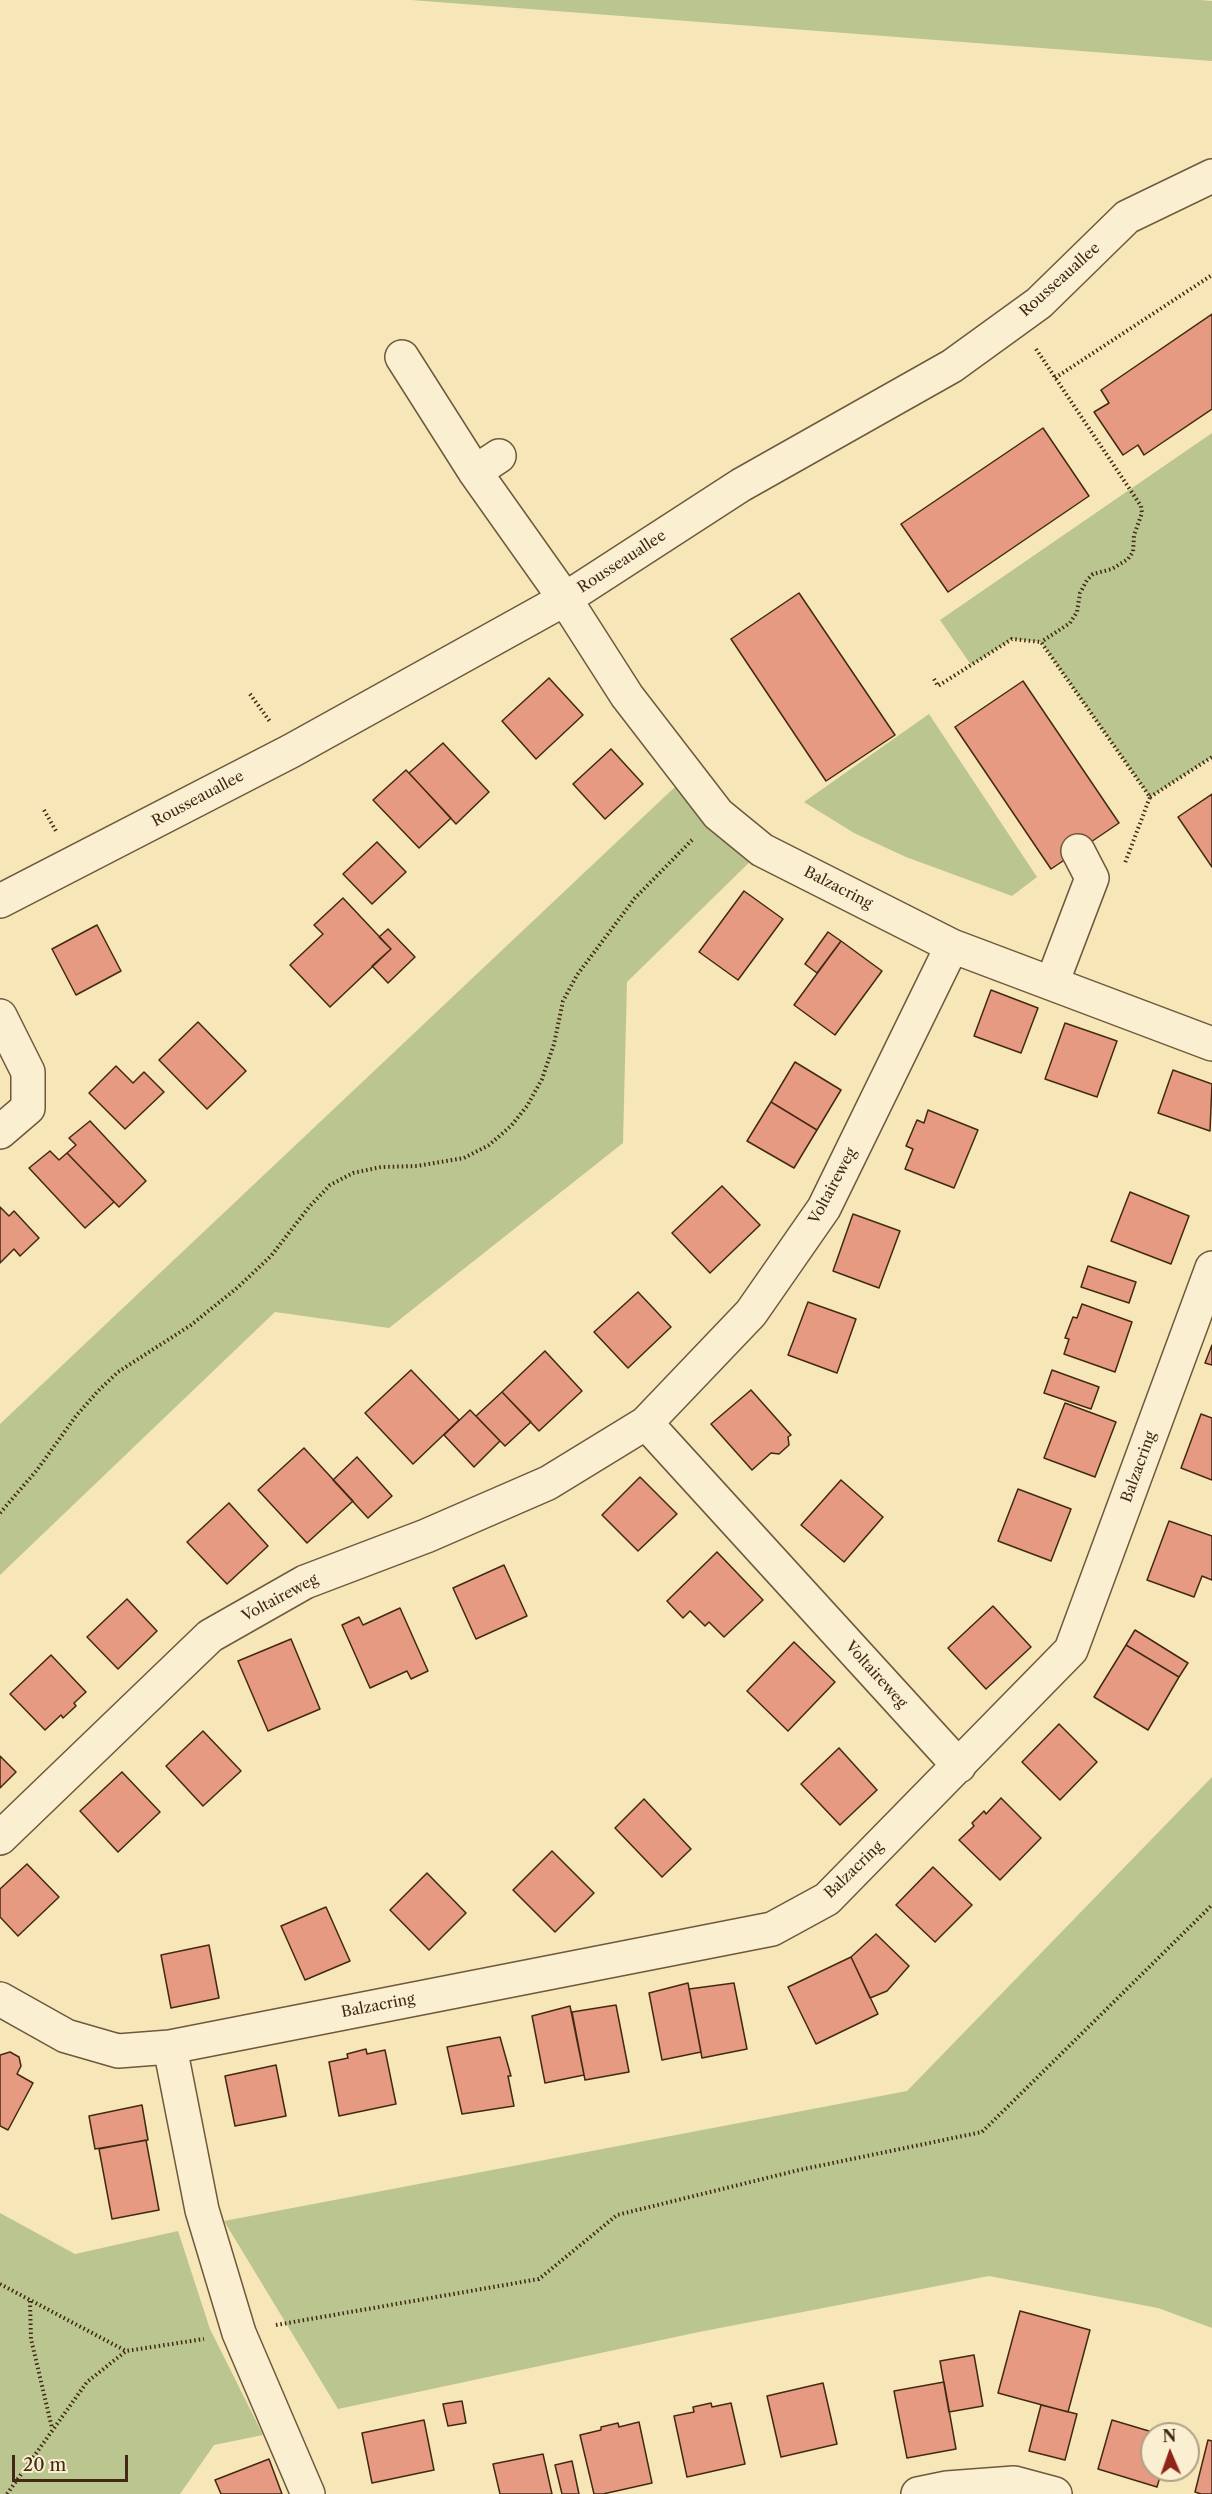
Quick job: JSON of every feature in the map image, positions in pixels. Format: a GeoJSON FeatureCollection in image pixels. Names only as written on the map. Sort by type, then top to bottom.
{"type":"FeatureCollection","features":[{"type":"Feature","properties":{"kind":"street","name":"Rousseauallee"},"geometry":{"type":"LineString","coordinates":[[0,901],[291,751],[565,599],[741,485],[952,366],[1039,303],[1127,217],[1212,176]]}},
{"type":"Feature","properties":{"kind":"street","name":"Balzacring"},"geometry":{"type":"LineString","coordinates":[[402,357],[487,464],[565,599],[627,696],[718,814],[762,850],[952,946],[1212,1044]]}},
{"type":"Feature","properties":{"kind":"street"},"geometry":{"type":"LineString","coordinates":[[1052,983],[1092,878],[1078,851]]}},
{"type":"Feature","properties":{"kind":"street","name":"Voltaireweg"},"geometry":{"type":"LineString","coordinates":[[0,1838],[210,1636],[305,1582],[426,1536],[548,1483],[646,1424],[751,1313],[824,1208],[952,946]]}},
{"type":"Feature","properties":{"kind":"street"},"geometry":{"type":"LineString","coordinates":[[0,1016],[28,1072],[28,1108],[0,1132]]}},
{"type":"Feature","properties":{"kind":"street","name":"Balzacring"},"geometry":{"type":"LineString","coordinates":[[0,1999],[66,2036],[118,2051],[170,2047],[772,1929],[827,1899],[959,1767],[1071,1650],[1212,1268]]}},
{"type":"Feature","properties":{"kind":"street","name":"Voltaireweg"},"geometry":{"type":"LineString","coordinates":[[646,1424],[959,1767]]}},
{"type":"Feature","properties":{"kind":"street"},"geometry":{"type":"LineString","coordinates":[[170,2047],[202,2210],[239,2333],[308,2494]]}},
{"type":"Feature","properties":{"kind":"street"},"geometry":{"type":"LineString","coordinates":[[918,2494],[947,2488],[1014,2483],[1055,2494]]}},
{"type":"Feature","properties":{"kind":"path"},"geometry":{"type":"LineString","coordinates":[[1055,378],[1212,275]]}},
{"type":"Feature","properties":{"kind":"path"},"geometry":{"type":"LineString","coordinates":[[934,679],[938,686],[1012,639],[1041,642],[1070,623],[1077,612],[1080,593],[1087,580],[1094,574],[1112,569],[1128,559],[1133,552],[1134,534],[1142,513],[1141,506],[1016,319]]}},
{"type":"Feature","properties":{"kind":"path"},"geometry":{"type":"LineString","coordinates":[[1041,642],[1150,797]]}},
{"type":"Feature","properties":{"kind":"path"},"geometry":{"type":"LineString","coordinates":[[1121,873],[1150,797],[1212,758]]}},
{"type":"Feature","properties":{"kind":"path"},"geometry":{"type":"LineString","coordinates":[[0,1513],[37,1470],[76,1416],[98,1391],[118,1372],[191,1325],[237,1288],[271,1256],[309,1207],[330,1185],[353,1173],[381,1167],[417,1166],[464,1158],[489,1145],[511,1126],[527,1106],[542,1079],[554,1044],[563,1001],[577,975],[635,898],[718,814]]}},
{"type":"Feature","properties":{"kind":"path"},"geometry":{"type":"LineString","coordinates":[[7,2494],[87,2382],[126,2351],[539,2279],[617,2215],[799,2170],[982,2132],[1212,1905]]}},
{"type":"Feature","properties":{"kind":"path"},"geometry":{"type":"LineString","coordinates":[[0,2284],[126,2351]]}},
{"type":"Feature","properties":{"kind":"path"},"geometry":{"type":"LineString","coordinates":[[30,2300],[31,2339],[52,2428]]}},
{"type":"Feature","properties":{"kind":"green space"},"geometry":{"type":"Polygon","coordinates":[[[411,0],[1200,0],[1212,1],[1212,61],[411,0]]]}},
{"type":"Feature","properties":{"kind":"green space"},"geometry":{"type":"Polygon","coordinates":[[[1212,433],[1212,757],[1150,797],[1041,642],[1012,639],[971,665],[940,620],[1212,433]]]}},
{"type":"Feature","properties":{"kind":"green space"},"geometry":{"type":"Polygon","coordinates":[[[929,714],[1037,877],[1012,896],[906,857],[854,833],[804,802],[929,714]]]}},
{"type":"Feature","properties":{"kind":"green space"},"geometry":{"type":"Polygon","coordinates":[[[676,786],[762,850],[627,982],[623,1143],[389,1328],[275,1312],[0,1575],[0,1424],[676,786]]]}},
{"type":"Feature","properties":{"kind":"green space"},"geometry":{"type":"Polygon","coordinates":[[[1212,1777],[1212,2328],[1158,2308],[989,2276],[699,2332],[338,2409],[224,2221],[907,2091],[1212,1777]]]}},
{"type":"Feature","properties":{"kind":"green space"},"geometry":{"type":"Polygon","coordinates":[[[0,2213],[75,2254],[178,2231],[210,2329],[263,2435],[214,2445],[180,2494],[0,2494],[0,2213]]]}},
{"type":"Feature","properties":{"kind":"building"},"geometry":{"type":"Polygon","coordinates":[[[1212,314],[1212,409],[1144,455],[1138,445],[1123,455],[1094,412],[1109,403],[1101,390],[1212,314]]]}},
{"type":"Feature","properties":{"kind":"building"},"geometry":{"type":"Polygon","coordinates":[[[1043,428],[1089,496],[948,592],[901,524],[1043,428]]]}},
{"type":"Feature","properties":{"kind":"building"},"geometry":{"type":"Polygon","coordinates":[[[799,593],[895,735],[826,781],[731,639],[799,593]]]}},
{"type":"Feature","properties":{"kind":"building"},"geometry":{"type":"Polygon","coordinates":[[[549,678],[583,715],[536,759],[502,721],[549,678]]]}},
{"type":"Feature","properties":{"kind":"building"},"geometry":{"type":"Polygon","coordinates":[[[1023,681],[1119,823],[1051,869],[955,727],[1023,681]]]}},
{"type":"Feature","properties":{"kind":"building"},"geometry":{"type":"Polygon","coordinates":[[[443,743],[489,792],[456,824],[409,773],[443,743]]]}},
{"type":"Feature","properties":{"kind":"building"},"geometry":{"type":"Polygon","coordinates":[[[611,749],[643,784],[605,819],[573,784],[611,749]]]}},
{"type":"Feature","properties":{"kind":"building"},"geometry":{"type":"Polygon","coordinates":[[[406,770],[451,818],[419,848],[373,800],[406,770]]]}},
{"type":"Feature","properties":{"kind":"building"},"geometry":{"type":"Polygon","coordinates":[[[1212,794],[1212,867],[1178,817],[1212,794]]]}},
{"type":"Feature","properties":{"kind":"building"},"geometry":{"type":"Polygon","coordinates":[[[377,842],[406,872],[372,904],[343,874],[377,842]]]}},
{"type":"Feature","properties":{"kind":"building"},"geometry":{"type":"Polygon","coordinates":[[[744,891],[783,919],[738,980],[699,952],[744,891]]]}},
{"type":"Feature","properties":{"kind":"building"},"geometry":{"type":"Polygon","coordinates":[[[343,898],[391,949],[330,1007],[290,965],[323,934],[314,925],[343,898]]]}},
{"type":"Feature","properties":{"kind":"building"},"geometry":{"type":"Polygon","coordinates":[[[97,925],[121,971],[76,995],[52,949],[97,925]]]}},
{"type":"Feature","properties":{"kind":"building"},"geometry":{"type":"Polygon","coordinates":[[[388,929],[415,957],[388,983],[372,966],[391,949],[379,937],[388,929]]]}},
{"type":"Feature","properties":{"kind":"building"},"geometry":{"type":"Polygon","coordinates":[[[828,932],[841,941],[817,973],[805,964],[828,932]]]}},
{"type":"Feature","properties":{"kind":"building"},"geometry":{"type":"Polygon","coordinates":[[[841,941],[882,971],[835,1035],[794,1005],[841,941]]]}},
{"type":"Feature","properties":{"kind":"building"},"geometry":{"type":"Polygon","coordinates":[[[991,990],[1038,1008],[1021,1053],[974,1036],[991,990]]]}},
{"type":"Feature","properties":{"kind":"building"},"geometry":{"type":"Polygon","coordinates":[[[198,1022],[246,1071],[207,1109],[159,1060],[198,1022]]]}},
{"type":"Feature","properties":{"kind":"building"},"geometry":{"type":"Polygon","coordinates":[[[1065,1023],[1117,1041],[1097,1097],[1045,1079],[1065,1023]]]}},
{"type":"Feature","properties":{"kind":"building"},"geometry":{"type":"Polygon","coordinates":[[[795,1062],[841,1090],[817,1130],[771,1102],[795,1062]]]}},
{"type":"Feature","properties":{"kind":"building"},"geometry":{"type":"Polygon","coordinates":[[[116,1066],[133,1083],[144,1072],[164,1092],[125,1129],[89,1093],[116,1066]]]}},
{"type":"Feature","properties":{"kind":"building"},"geometry":{"type":"Polygon","coordinates":[[[1173,1070],[1212,1084],[1210,1131],[1158,1113],[1173,1070]]]}},
{"type":"Feature","properties":{"kind":"building"},"geometry":{"type":"Polygon","coordinates":[[[771,1102],[817,1130],[794,1168],[747,1141],[771,1102]]]}},
{"type":"Feature","properties":{"kind":"building"},"geometry":{"type":"Polygon","coordinates":[[[928,1110],[978,1130],[954,1188],[905,1169],[913,1149],[906,1146],[917,1120],[924,1123],[928,1110]]]}},
{"type":"Feature","properties":{"kind":"building"},"geometry":{"type":"Polygon","coordinates":[[[90,1121],[146,1181],[119,1207],[67,1153],[76,1145],[69,1138],[90,1121]]]}},
{"type":"Feature","properties":{"kind":"building"},"geometry":{"type":"Polygon","coordinates":[[[50,1151],[59,1160],[67,1153],[114,1202],[85,1228],[29,1168],[50,1151]]]}},
{"type":"Feature","properties":{"kind":"building"},"geometry":{"type":"Polygon","coordinates":[[[722,1186],[760,1225],[710,1273],[672,1233],[722,1186]]]}},
{"type":"Feature","properties":{"kind":"building"},"geometry":{"type":"Polygon","coordinates":[[[1130,1192],[1189,1216],[1171,1264],[1111,1241],[1130,1192]]]}},
{"type":"Feature","properties":{"kind":"building"},"geometry":{"type":"Polygon","coordinates":[[[0,1207],[9,1216],[14,1211],[39,1238],[20,1256],[14,1249],[0,1263],[0,1207]]]}},
{"type":"Feature","properties":{"kind":"building"},"geometry":{"type":"Polygon","coordinates":[[[853,1214],[900,1231],[879,1288],[833,1271],[853,1214]]]}},
{"type":"Feature","properties":{"kind":"building"},"geometry":{"type":"Polygon","coordinates":[[[1088,1266],[1136,1282],[1129,1303],[1081,1287],[1088,1266]]]}},
{"type":"Feature","properties":{"kind":"building"},"geometry":{"type":"Polygon","coordinates":[[[638,1292],[671,1327],[628,1368],[594,1332],[638,1292]]]}},
{"type":"Feature","properties":{"kind":"building"},"geometry":{"type":"Polygon","coordinates":[[[808,1302],[856,1319],[837,1373],[788,1355],[808,1302]]]}},
{"type":"Feature","properties":{"kind":"building"},"geometry":{"type":"Polygon","coordinates":[[[1082,1304],[1132,1322],[1115,1372],[1064,1354],[1069,1339],[1065,1338],[1073,1317],[1077,1318],[1082,1304]]]}},
{"type":"Feature","properties":{"kind":"building"},"geometry":{"type":"Polygon","coordinates":[[[1212,1345],[1212,1365],[1205,1363],[1212,1345]]]}},
{"type":"Feature","properties":{"kind":"building"},"geometry":{"type":"Polygon","coordinates":[[[545,1351],[582,1391],[539,1431],[502,1392],[545,1351]]]}},
{"type":"Feature","properties":{"kind":"building"},"geometry":{"type":"Polygon","coordinates":[[[411,1370],[459,1420],[413,1464],[365,1413],[411,1370]]]}},
{"type":"Feature","properties":{"kind":"building"},"geometry":{"type":"Polygon","coordinates":[[[1052,1370],[1099,1387],[1091,1409],[1044,1393],[1052,1370]]]}},
{"type":"Feature","properties":{"kind":"building"},"geometry":{"type":"Polygon","coordinates":[[[751,1390],[791,1435],[788,1437],[789,1445],[779,1454],[771,1453],[752,1470],[711,1424],[751,1390]]]}},
{"type":"Feature","properties":{"kind":"building"},"geometry":{"type":"Polygon","coordinates":[[[502,1392],[531,1422],[505,1446],[476,1416],[502,1392]]]}},
{"type":"Feature","properties":{"kind":"building"},"geometry":{"type":"Polygon","coordinates":[[[1065,1403],[1116,1422],[1095,1477],[1044,1458],[1065,1403]]]}},
{"type":"Feature","properties":{"kind":"building"},"geometry":{"type":"Polygon","coordinates":[[[470,1410],[500,1441],[474,1467],[444,1435],[470,1410]]]}},
{"type":"Feature","properties":{"kind":"building"},"geometry":{"type":"Polygon","coordinates":[[[1201,1414],[1212,1418],[1212,1480],[1181,1468],[1201,1414]]]}},
{"type":"Feature","properties":{"kind":"building"},"geometry":{"type":"Polygon","coordinates":[[[304,1448],[353,1501],[307,1543],[258,1490],[304,1448]]]}},
{"type":"Feature","properties":{"kind":"building"},"geometry":{"type":"Polygon","coordinates":[[[357,1457],[392,1496],[368,1518],[333,1480],[357,1457]]]}},
{"type":"Feature","properties":{"kind":"building"},"geometry":{"type":"Polygon","coordinates":[[[640,1477],[677,1514],[638,1551],[602,1515],[640,1477]]]}},
{"type":"Feature","properties":{"kind":"building"},"geometry":{"type":"Polygon","coordinates":[[[841,1480],[883,1517],[844,1562],[801,1525],[841,1480]]]}},
{"type":"Feature","properties":{"kind":"building"},"geometry":{"type":"Polygon","coordinates":[[[1018,1489],[1071,1509],[1051,1561],[998,1541],[1018,1489]]]}},
{"type":"Feature","properties":{"kind":"building"},"geometry":{"type":"Polygon","coordinates":[[[229,1503],[268,1546],[227,1584],[187,1542],[229,1503]]]}},
{"type":"Feature","properties":{"kind":"building"},"geometry":{"type":"Polygon","coordinates":[[[1169,1521],[1212,1536],[1212,1580],[1202,1576],[1194,1597],[1147,1580],[1169,1521]]]}},
{"type":"Feature","properties":{"kind":"building"},"geometry":{"type":"Polygon","coordinates":[[[717,1552],[763,1600],[724,1637],[709,1622],[705,1626],[690,1611],[683,1618],[667,1601],[717,1552]]]}},
{"type":"Feature","properties":{"kind":"building"},"geometry":{"type":"Polygon","coordinates":[[[504,1565],[527,1616],[476,1639],[453,1588],[504,1565]]]}},
{"type":"Feature","properties":{"kind":"building"},"geometry":{"type":"Polygon","coordinates":[[[127,1599],[157,1631],[118,1669],[87,1637],[127,1599]]]}},
{"type":"Feature","properties":{"kind":"building"},"geometry":{"type":"Polygon","coordinates":[[[993,1606],[1031,1647],[986,1689],[948,1648],[993,1606]]]}},
{"type":"Feature","properties":{"kind":"building"},"geometry":{"type":"Polygon","coordinates":[[[400,1608],[428,1671],[411,1679],[407,1671],[370,1688],[342,1625],[359,1617],[363,1625],[400,1608]]]}},
{"type":"Feature","properties":{"kind":"building"},"geometry":{"type":"Polygon","coordinates":[[[1135,1630],[1188,1663],[1179,1677],[1126,1645],[1135,1630]]]}},
{"type":"Feature","properties":{"kind":"building"},"geometry":{"type":"Polygon","coordinates":[[[291,1639],[320,1709],[268,1731],[238,1661],[291,1639]]]}},
{"type":"Feature","properties":{"kind":"building"},"geometry":{"type":"Polygon","coordinates":[[[794,1642],[835,1682],[788,1731],[747,1691],[794,1642]]]}},
{"type":"Feature","properties":{"kind":"building"},"geometry":{"type":"Polygon","coordinates":[[[1126,1645],[1179,1677],[1148,1730],[1094,1697],[1126,1645]]]}},
{"type":"Feature","properties":{"kind":"building"},"geometry":{"type":"Polygon","coordinates":[[[51,1655],[86,1692],[74,1703],[76,1706],[63,1718],[61,1715],[45,1730],[10,1694],[51,1655]]]}},
{"type":"Feature","properties":{"kind":"building"},"geometry":{"type":"Polygon","coordinates":[[[1059,1724],[1097,1762],[1060,1800],[1022,1762],[1059,1724]]]}},
{"type":"Feature","properties":{"kind":"building"},"geometry":{"type":"Polygon","coordinates":[[[203,1731],[241,1771],[203,1806],[166,1766],[203,1731]]]}},
{"type":"Feature","properties":{"kind":"building"},"geometry":{"type":"Polygon","coordinates":[[[839,1748],[877,1790],[840,1825],[801,1784],[839,1748]]]}},
{"type":"Feature","properties":{"kind":"building"},"geometry":{"type":"Polygon","coordinates":[[[0,1756],[16,1772],[0,1788],[0,1756]]]}},
{"type":"Feature","properties":{"kind":"building"},"geometry":{"type":"Polygon","coordinates":[[[122,1772],[160,1812],[118,1852],[80,1811],[122,1772]]]}},
{"type":"Feature","properties":{"kind":"building"},"geometry":{"type":"Polygon","coordinates":[[[1001,1798],[1041,1838],[1000,1880],[959,1840],[974,1826],[972,1823],[984,1811],[986,1814],[1001,1798]]]}},
{"type":"Feature","properties":{"kind":"building"},"geometry":{"type":"Polygon","coordinates":[[[644,1799],[691,1849],[662,1877],[615,1828],[644,1799]]]}},
{"type":"Feature","properties":{"kind":"building"},"geometry":{"type":"Polygon","coordinates":[[[552,1851],[594,1893],[555,1932],[513,1890],[552,1851]]]}},
{"type":"Feature","properties":{"kind":"building"},"geometry":{"type":"Polygon","coordinates":[[[27,1864],[59,1897],[18,1936],[0,1917],[0,1889],[27,1864]]]}},
{"type":"Feature","properties":{"kind":"building"},"geometry":{"type":"Polygon","coordinates":[[[933,1867],[972,1905],[935,1942],[896,1905],[933,1867]]]}},
{"type":"Feature","properties":{"kind":"building"},"geometry":{"type":"Polygon","coordinates":[[[427,1873],[466,1913],[429,1950],[390,1910],[427,1873]]]}},
{"type":"Feature","properties":{"kind":"building"},"geometry":{"type":"Polygon","coordinates":[[[326,1907],[350,1961],[305,1980],[281,1926],[326,1907]]]}},
{"type":"Feature","properties":{"kind":"building"},"geometry":{"type":"Polygon","coordinates":[[[876,1934],[909,1966],[887,1991],[870,1998],[851,1957],[876,1934]]]}},
{"type":"Feature","properties":{"kind":"building"},"geometry":{"type":"Polygon","coordinates":[[[209,1945],[219,1998],[171,2008],[161,1955],[209,1945]]]}},
{"type":"Feature","properties":{"kind":"building"},"geometry":{"type":"Polygon","coordinates":[[[851,1957],[878,2014],[816,2044],[788,1987],[851,1957]]]}},
{"type":"Feature","properties":{"kind":"building"},"geometry":{"type":"Polygon","coordinates":[[[688,1983],[701,2052],[662,2060],[649,1993],[688,1983]]]}},
{"type":"Feature","properties":{"kind":"building"},"geometry":{"type":"Polygon","coordinates":[[[734,1983],[747,2049],[702,2058],[689,1989],[734,1983]]]}},
{"type":"Feature","properties":{"kind":"building"},"geometry":{"type":"Polygon","coordinates":[[[616,2005],[629,2072],[585,2080],[572,2012],[616,2005]]]}},
{"type":"Feature","properties":{"kind":"building"},"geometry":{"type":"Polygon","coordinates":[[[570,2006],[584,2075],[545,2083],[532,2016],[570,2006]]]}},
{"type":"Feature","properties":{"kind":"building"},"geometry":{"type":"Polygon","coordinates":[[[500,2037],[511,2076],[508,2076],[514,2106],[462,2114],[447,2047],[500,2037]]]}},
{"type":"Feature","properties":{"kind":"building"},"geometry":{"type":"Polygon","coordinates":[[[366,2049],[367,2054],[385,2050],[396,2104],[339,2116],[329,2062],[348,2058],[347,2054],[366,2049]]]}},
{"type":"Feature","properties":{"kind":"building"},"geometry":{"type":"Polygon","coordinates":[[[10,2052],[19,2057],[21,2066],[17,2074],[33,2083],[8,2130],[0,2126],[0,2055],[10,2052]]]}},
{"type":"Feature","properties":{"kind":"building"},"geometry":{"type":"Polygon","coordinates":[[[276,2065],[286,2116],[235,2126],[225,2076],[276,2065]]]}},
{"type":"Feature","properties":{"kind":"building"},"geometry":{"type":"Polygon","coordinates":[[[142,2105],[148,2140],[95,2149],[89,2116],[142,2105]]]}},
{"type":"Feature","properties":{"kind":"building"},"geometry":{"type":"Polygon","coordinates":[[[146,2140],[159,2210],[112,2219],[99,2149],[146,2140]]]}},
{"type":"Feature","properties":{"kind":"building"},"geometry":{"type":"Polygon","coordinates":[[[1020,2311],[1090,2330],[1068,2412],[998,2393],[1020,2311]]]}},
{"type":"Feature","properties":{"kind":"building"},"geometry":{"type":"Polygon","coordinates":[[[974,2355],[983,2406],[949,2412],[940,2361],[974,2355]]]}},
{"type":"Feature","properties":{"kind":"building"},"geometry":{"type":"Polygon","coordinates":[[[944,2382],[956,2449],[907,2458],[894,2391],[944,2382]]]}},
{"type":"Feature","properties":{"kind":"building"},"geometry":{"type":"Polygon","coordinates":[[[823,2383],[837,2444],[781,2457],[767,2396],[823,2383]]]}},
{"type":"Feature","properties":{"kind":"building"},"geometry":{"type":"Polygon","coordinates":[[[462,2401],[466,2423],[448,2426],[443,2404],[462,2401]]]}},
{"type":"Feature","properties":{"kind":"building"},"geometry":{"type":"Polygon","coordinates":[[[711,2403],[712,2407],[731,2403],[745,2464],[687,2477],[674,2416],[694,2412],[693,2407],[711,2403]]]}},
{"type":"Feature","properties":{"kind":"building"},"geometry":{"type":"Polygon","coordinates":[[[1041,2405],[1077,2414],[1065,2460],[1029,2451],[1041,2405]]]}},
{"type":"Feature","properties":{"kind":"building"},"geometry":{"type":"Polygon","coordinates":[[[424,2420],[434,2470],[372,2483],[362,2433],[424,2420]]]}},
{"type":"Feature","properties":{"kind":"building"},"geometry":{"type":"Polygon","coordinates":[[[1112,2420],[1140,2428],[1140,2482],[1098,2469],[1112,2420]]]}},
{"type":"Feature","properties":{"kind":"building"},"geometry":{"type":"Polygon","coordinates":[[[639,2422],[652,2483],[594,2494],[580,2435],[618,2423],[619,2427],[639,2422]]]}},
{"type":"Feature","properties":{"kind":"building"},"geometry":{"type":"Polygon","coordinates":[[[1208,2440],[1212,2441],[1212,2494],[1195,2492],[1198,2482],[1200,2482],[1200,2472],[1208,2440]]]}},
{"type":"Feature","properties":{"kind":"building"},"geometry":{"type":"Polygon","coordinates":[[[543,2454],[552,2494],[500,2494],[493,2464],[543,2454]]]}},
{"type":"Feature","properties":{"kind":"building"},"geometry":{"type":"Polygon","coordinates":[[[269,2459],[282,2494],[221,2494],[215,2480],[269,2459]]]}},
{"type":"Feature","properties":{"kind":"building"},"geometry":{"type":"Polygon","coordinates":[[[572,2461],[579,2494],[562,2494],[555,2465],[572,2461]]]}},
{"type":"Feature","properties":{"kind":"building"},"geometry":{"type":"Polygon","coordinates":[[[1141,2482],[1158,2482],[1157,2487],[1141,2482]]]}}]}
